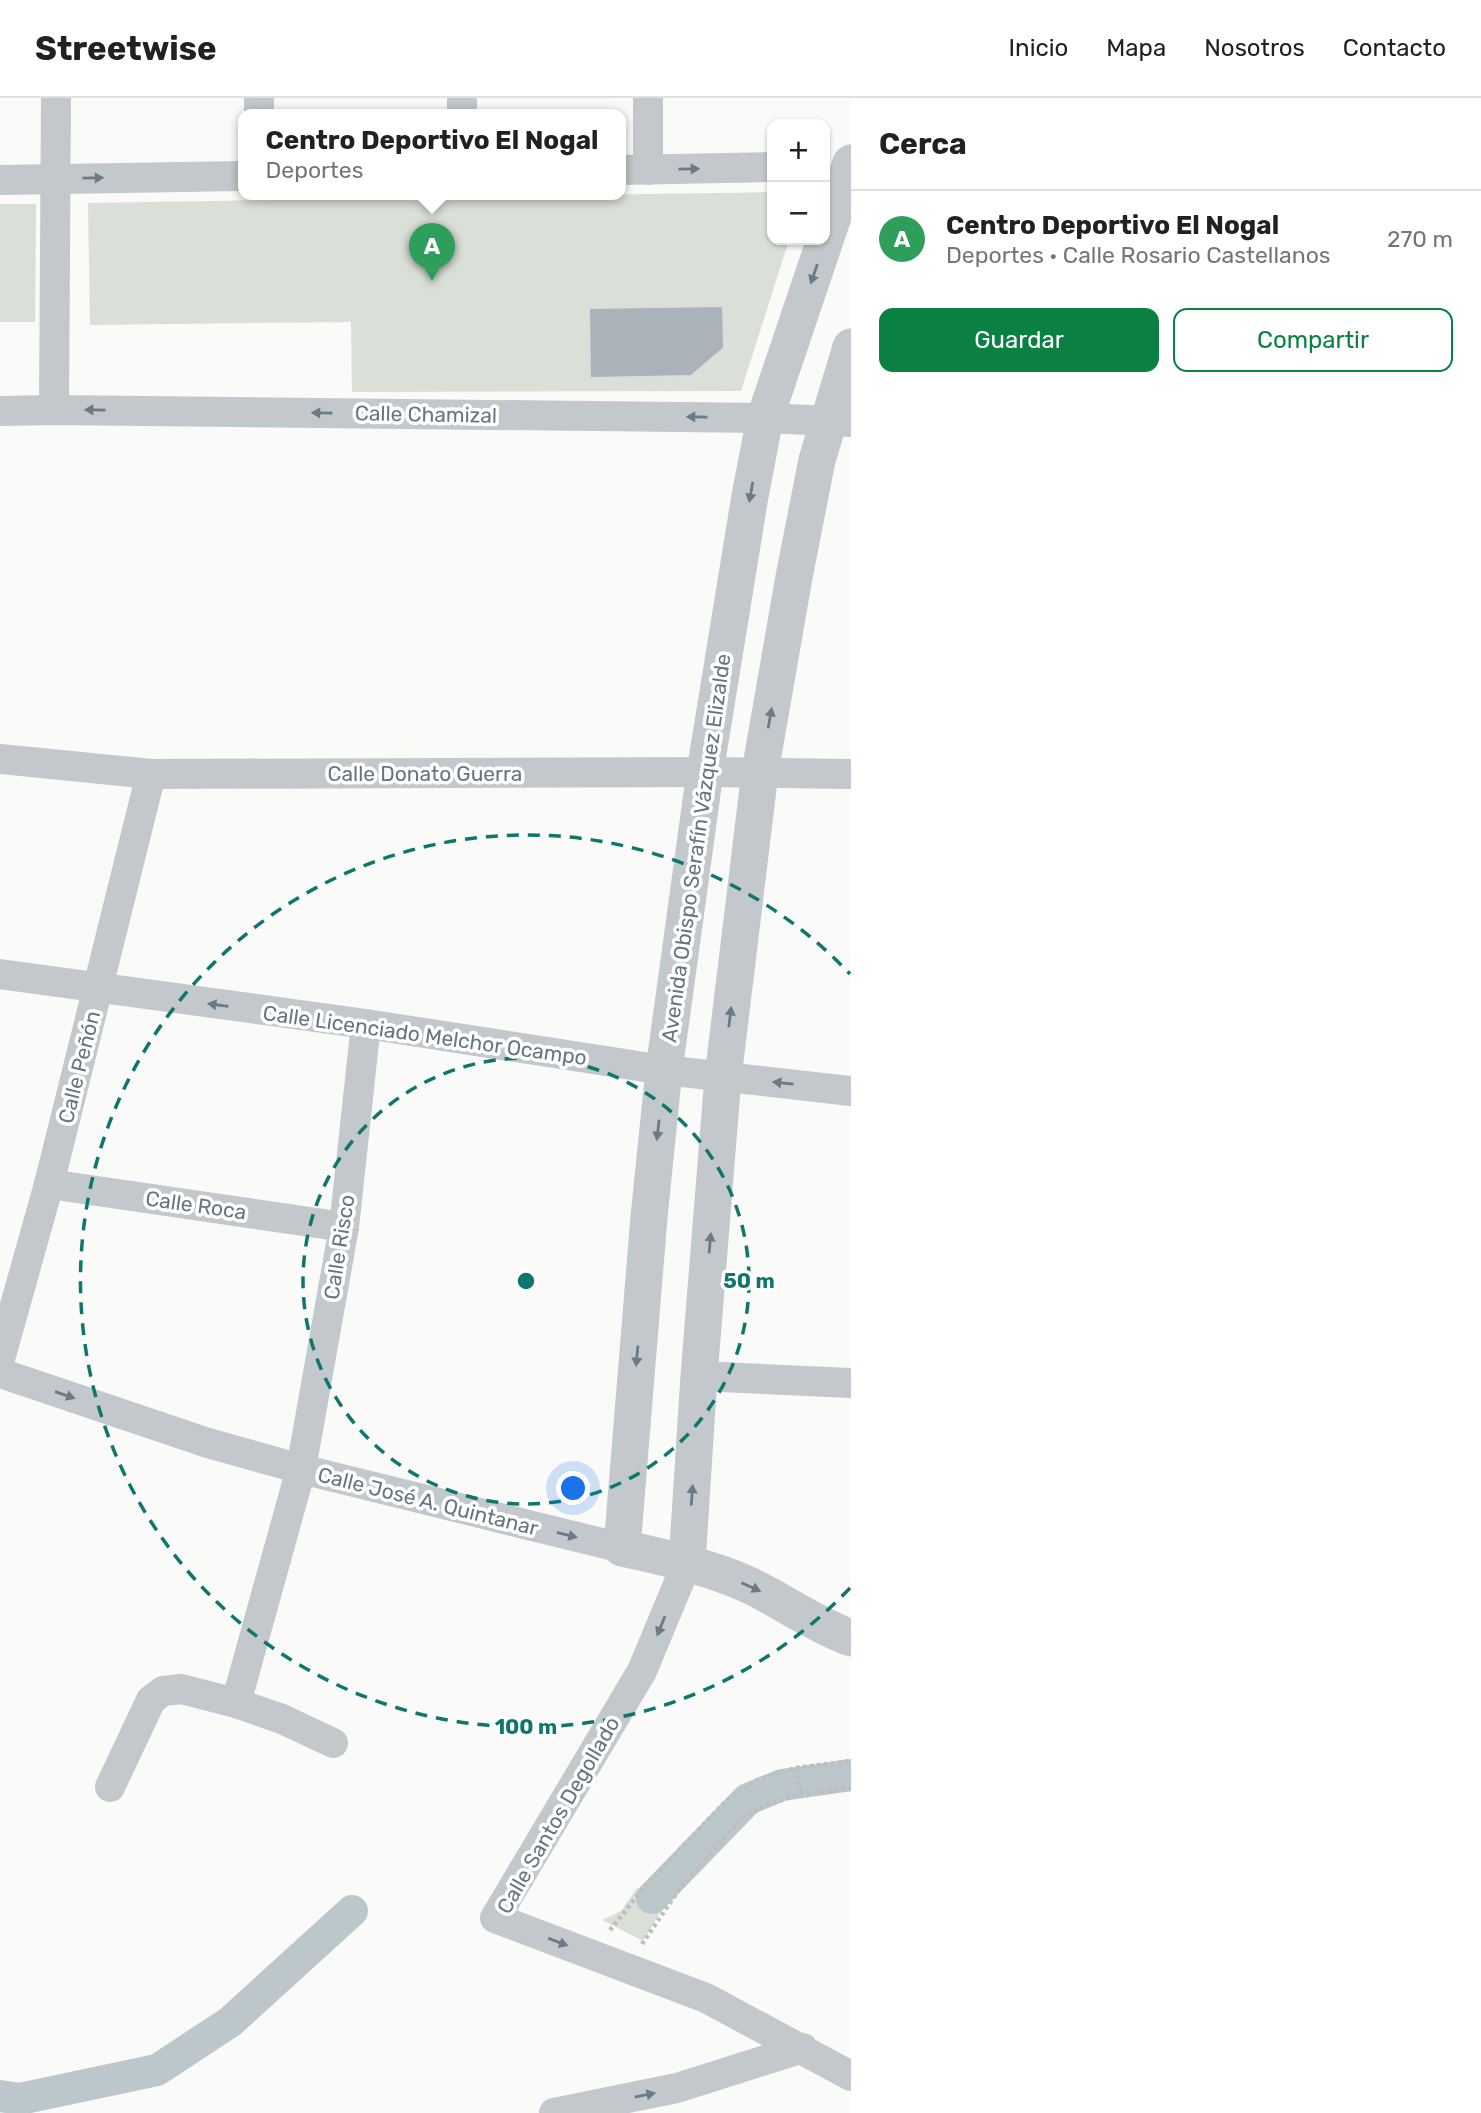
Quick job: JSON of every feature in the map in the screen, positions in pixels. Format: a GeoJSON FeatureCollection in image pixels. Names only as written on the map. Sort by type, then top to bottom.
{"type":"FeatureCollection","features":[{"type":"Feature","properties":{"kind":"street"},"geometry":{"type":"LineString","coordinates":[[54,410],[57,98]]}},
{"type":"Feature","properties":{"kind":"street"},"geometry":{"type":"LineString","coordinates":[[649,98],[635,170],[767,167]]}},
{"type":"Feature","properties":{"kind":"street"},"geometry":{"type":"LineString","coordinates":[[830,166],[851,165]]}},
{"type":"Feature","properties":{"kind":"street","name":"Avenida Obispo Serafín Vázquez Elizalde"},"geometry":{"type":"LineString","coordinates":[[622,1548],[664,1070],[705,772],[750,496],[765,418],[851,165]]}},
{"type":"Feature","properties":{"kind":"street"},"geometry":{"type":"LineString","coordinates":[[0,180],[238,176]]}},
{"type":"Feature","properties":{"kind":"street"},"geometry":{"type":"LineString","coordinates":[[687,1563],[723,1077],[760,772],[817,460],[839,422],[851,346]]}},
{"type":"Feature","properties":{"kind":"street","name":"Calle Chamizal"},"geometry":{"type":"LineString","coordinates":[[0,411],[765,418],[839,422]]}},
{"type":"Feature","properties":{"kind":"street","name":"Calle Donato Guerra"},"geometry":{"type":"LineString","coordinates":[[0,760],[151,774],[851,774]]}},
{"type":"Feature","properties":{"kind":"street","name":"Calle Peñón"},"geometry":{"type":"LineString","coordinates":[[0,1359],[49,1184],[151,774]]}},
{"type":"Feature","properties":{"kind":"street","name":"Calle Licenciado Melchor Ocampo"},"geometry":{"type":"LineString","coordinates":[[0,974],[366,1024],[664,1070],[851,1091]]}},
{"type":"Feature","properties":{"kind":"street","name":"Calle Risco"},"geometry":{"type":"LineString","coordinates":[[236,1703],[301,1469],[344,1227],[366,1024]]}},
{"type":"Feature","properties":{"kind":"street","name":"Calle Roca"},"geometry":{"type":"LineString","coordinates":[[49,1184],[344,1227]]}},
{"type":"Feature","properties":{"kind":"street","name":"Calle José A. Quintanar"},"geometry":{"type":"LineString","coordinates":[[0,1373],[208,1443],[301,1469],[687,1563],[747,1585],[851,1639]]}},
{"type":"Feature","properties":{"kind":"street"},"geometry":{"type":"LineString","coordinates":[[699,1376],[851,1383]]}},
{"type":"Feature","properties":{"kind":"street","name":"Calle Santos Degollado"},"geometry":{"type":"LineString","coordinates":[[687,1563],[642,1671],[495,1918],[706,1998],[851,2076]]}},
{"type":"Feature","properties":{"kind":"street"},"geometry":{"type":"LineString","coordinates":[[110,1787],[151,1700],[163,1691],[181,1689],[236,1703],[282,1719],[333,1743]]}},
{"type":"Feature","properties":{"kind":"street"},"geometry":{"type":"LineString","coordinates":[[554,2113],[677,2088],[803,2048]]}},
{"type":"Feature","properties":{"kind":"path"},"geometry":{"type":"LineString","coordinates":[[590,1954],[646,1885],[726,1801],[757,1780],[796,1769],[851,1761]]}},
{"type":"Feature","properties":{"kind":"path"},"geometry":{"type":"LineString","coordinates":[[796,1769],[801,1793]]}},
{"type":"Feature","properties":{"kind":"path"},"geometry":{"type":"LineString","coordinates":[[626,1968],[678,1891],[741,1819],[765,1805],[801,1793],[851,1788]]}},
{"type":"Feature","properties":{"kind":"shaded area"},"geometry":{"type":"Polygon","coordinates":[[[767,192],[767,245],[787,245],[741,391],[352,392],[351,322],[90,325],[88,203],[626,200],[626,194],[767,192]]]}},
{"type":"Feature","properties":{"kind":"shaded area"},"geometry":{"type":"Polygon","coordinates":[[[0,204],[36,204],[35,322],[0,322],[0,204]]]}},
{"type":"Feature","properties":{"kind":"shaded area"},"geometry":{"type":"Polygon","coordinates":[[[637,1888],[664,1906],[643,1941],[602,1920],[621,1911],[637,1888]]]}},
{"type":"Feature","properties":{"kind":"building"},"geometry":{"type":"Polygon","coordinates":[[[723,306],[724,348],[691,376],[590,378],[589,308],[723,306]]]}},
{"type":"Feature","properties":{"kind":"waterway"},"geometry":{"type":"LineString","coordinates":[[652,1898],[748,1799],[782,1785],[851,1775]]}},
{"type":"Feature","properties":{"kind":"waterway"},"geometry":{"type":"LineString","coordinates":[[0,2096],[20,2099],[157,2070],[230,2022],[352,1911]]}},
{"type":"Feature","properties":{"kind":"place","name":"Centro Deportivo El Nogal"},"geometry":{"type":"Point","coordinates":[432,281]}}]}
